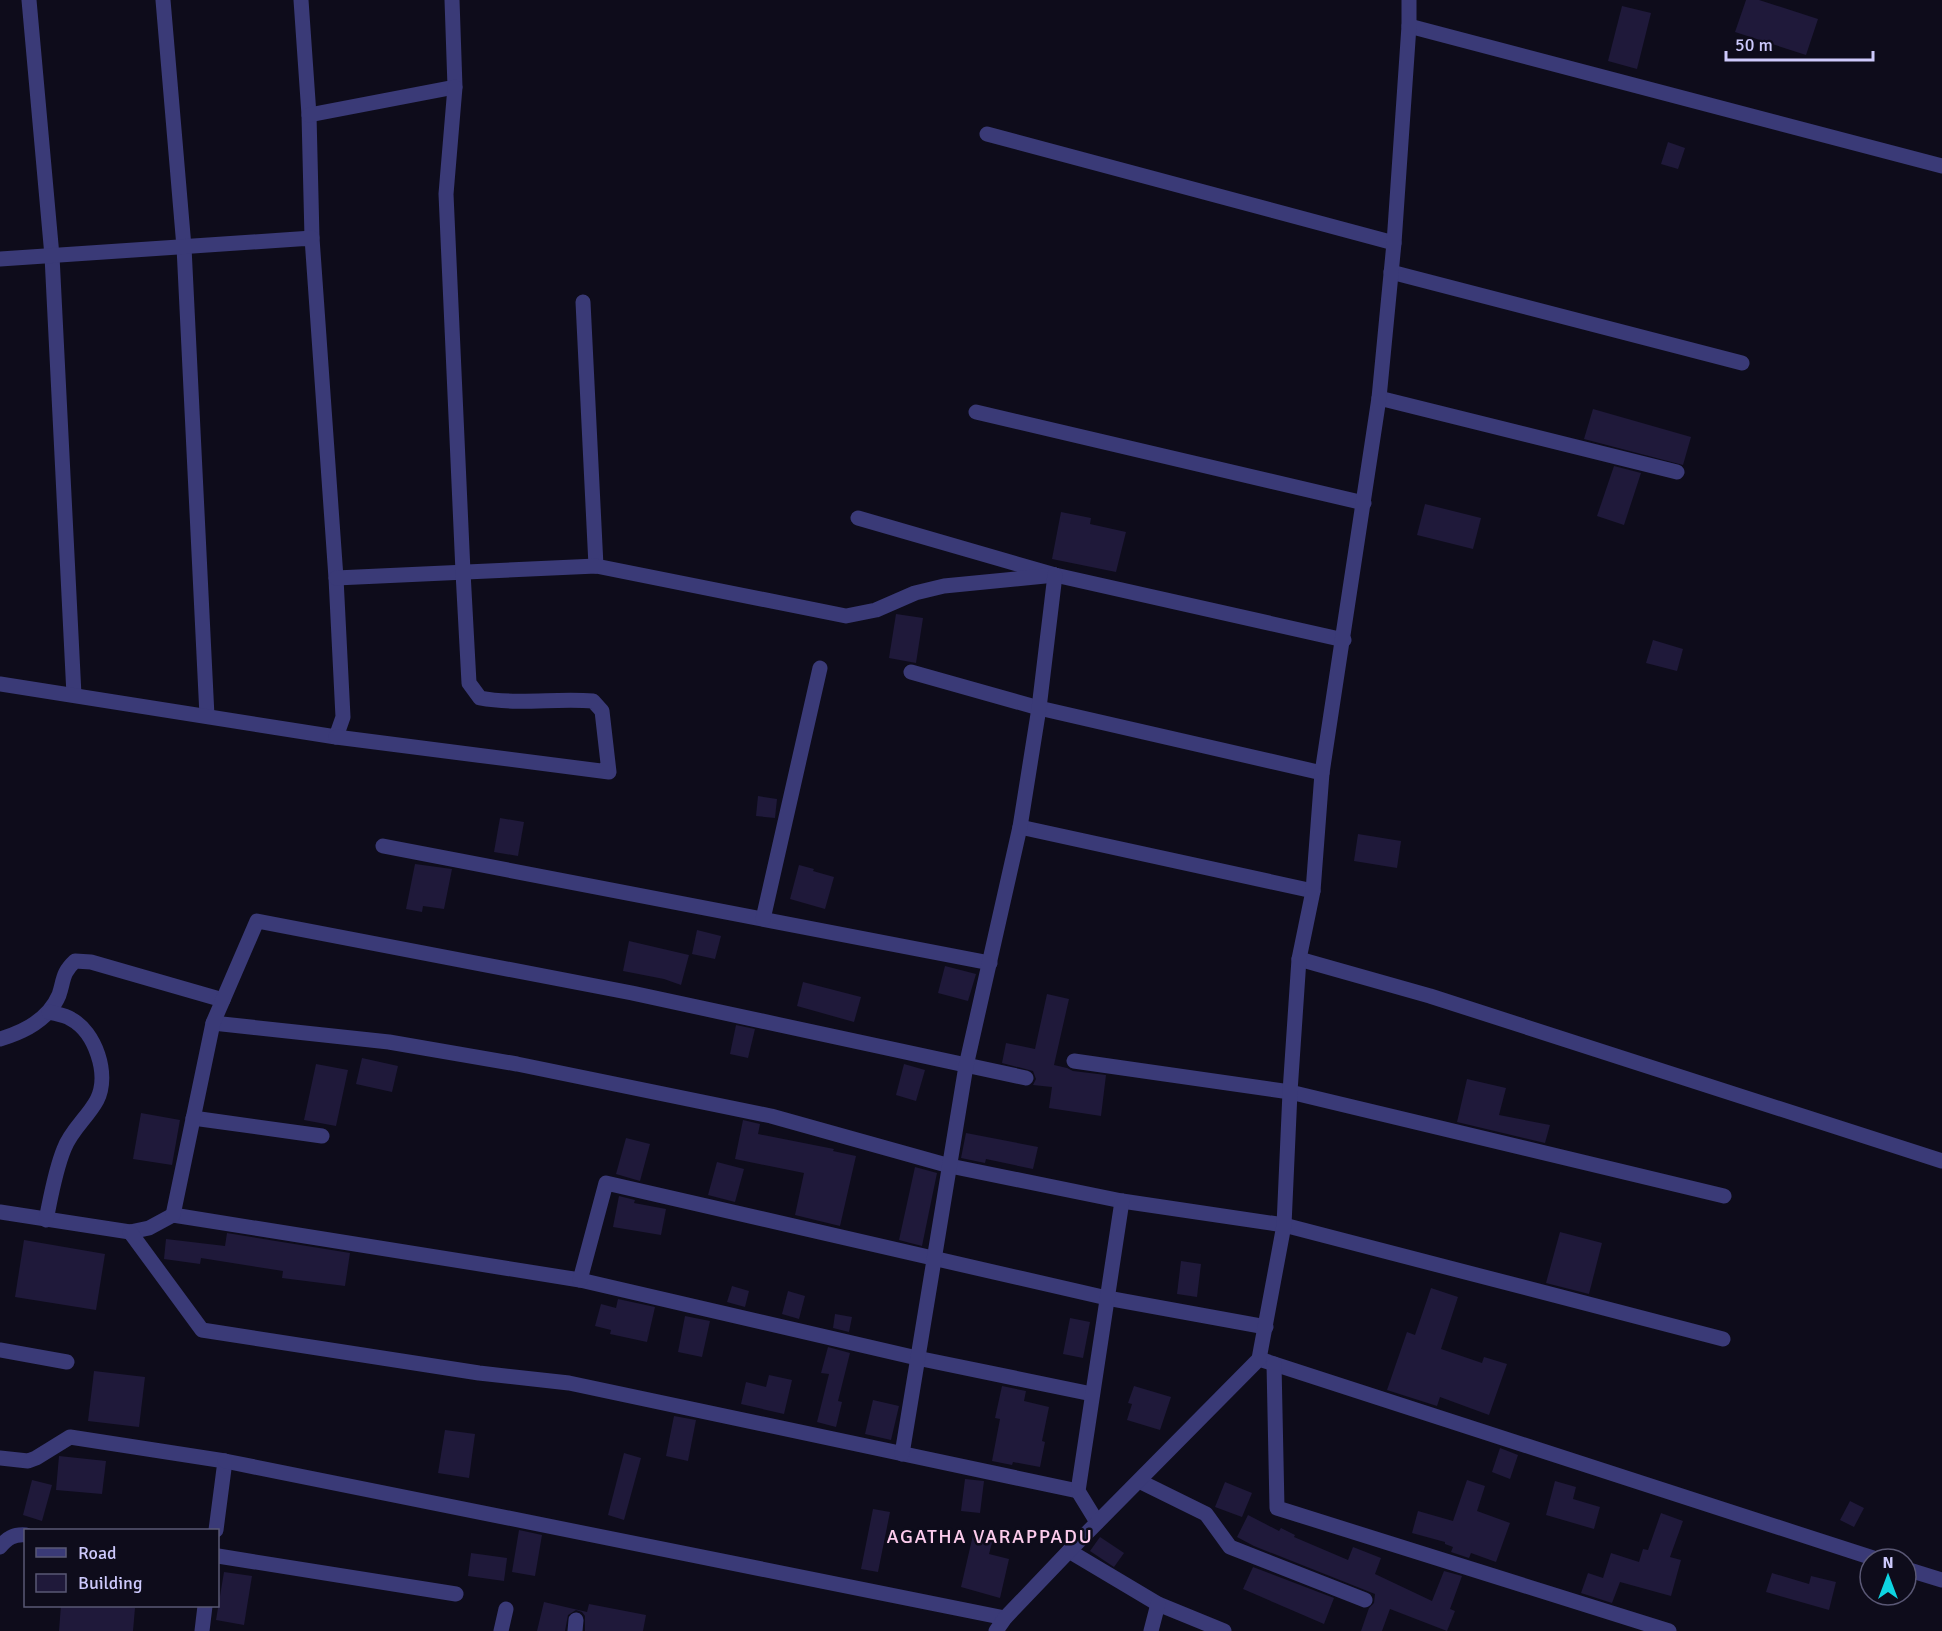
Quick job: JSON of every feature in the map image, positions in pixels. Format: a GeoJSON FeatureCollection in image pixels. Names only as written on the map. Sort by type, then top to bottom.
{"type":"FeatureCollection","features":[{"type":"Feature","properties":{"kind":"street"},"geometry":{"type":"LineString","coordinates":[[29,0],[52,256],[74,695]]}},
{"type":"Feature","properties":{"kind":"street"},"geometry":{"type":"LineString","coordinates":[[163,0],[184,247],[207,716]]}},
{"type":"Feature","properties":{"kind":"street"},"geometry":{"type":"LineString","coordinates":[[301,0],[309,115],[312,238],[336,578],[343,717],[336,737]]}},
{"type":"Feature","properties":{"kind":"street"},"geometry":{"type":"LineString","coordinates":[[0,684],[336,737],[609,772],[602,711],[593,701],[497,701],[480,698],[470,683],[446,194],[455,87],[452,0]]}},
{"type":"Feature","properties":{"kind":"street"},"geometry":{"type":"LineString","coordinates":[[996,1631],[1005,1618],[1097,1522],[1259,1359],[1284,1225],[1299,959],[1313,891],[1322,773],[1379,398],[1394,243],[1409,0]]}},
{"type":"Feature","properties":{"kind":"street"},"geometry":{"type":"LineString","coordinates":[[1409,26],[1942,166]]}},
{"type":"Feature","properties":{"kind":"street"},"geometry":{"type":"LineString","coordinates":[[309,115],[455,87]]}},
{"type":"Feature","properties":{"kind":"street"},"geometry":{"type":"LineString","coordinates":[[987,134],[1394,243]]}},
{"type":"Feature","properties":{"kind":"street"},"geometry":{"type":"LineString","coordinates":[[0,259],[312,238]]}},
{"type":"Feature","properties":{"kind":"street"},"geometry":{"type":"LineString","coordinates":[[1391,272],[1742,363]]}},
{"type":"Feature","properties":{"kind":"street"},"geometry":{"type":"LineString","coordinates":[[583,302],[596,566]]}},
{"type":"Feature","properties":{"kind":"street"},"geometry":{"type":"LineString","coordinates":[[1379,398],[1677,472]]}},
{"type":"Feature","properties":{"kind":"street"},"geometry":{"type":"LineString","coordinates":[[976,412],[1364,503]]}},
{"type":"Feature","properties":{"kind":"street"},"geometry":{"type":"LineString","coordinates":[[858,518],[1055,575],[1344,640]]}},
{"type":"Feature","properties":{"kind":"street"},"geometry":{"type":"LineString","coordinates":[[336,578],[596,566],[846,616],[876,610],[915,593],[944,586],[1055,575]]}},
{"type":"Feature","properties":{"kind":"street"},"geometry":{"type":"LineString","coordinates":[[902,1454],[966,1066],[1020,827],[1039,708],[1055,575]]}},
{"type":"Feature","properties":{"kind":"street"},"geometry":{"type":"LineString","coordinates":[[763,919],[820,668]]}},
{"type":"Feature","properties":{"kind":"street"},"geometry":{"type":"LineString","coordinates":[[911,672],[1039,708],[1322,773]]}},
{"type":"Feature","properties":{"kind":"street"},"geometry":{"type":"LineString","coordinates":[[1020,827],[1313,891]]}},
{"type":"Feature","properties":{"kind":"street"},"geometry":{"type":"LineString","coordinates":[[383,846],[990,963]]}},
{"type":"Feature","properties":{"kind":"street"},"geometry":{"type":"LineString","coordinates":[[173,1215],[213,1023],[257,921],[632,993],[1026,1078]]}},
{"type":"Feature","properties":{"kind":"street"},"geometry":{"type":"LineString","coordinates":[[1299,959],[1430,996],[1942,1161]]}},
{"type":"Feature","properties":{"kind":"street"},"geometry":{"type":"LineString","coordinates":[[0,1039],[33,1025],[49,1012],[58,996],[65,970],[75,962],[91,962],[223,1000]]}},
{"type":"Feature","properties":{"kind":"street"},"geometry":{"type":"LineString","coordinates":[[46,1220],[63,1150],[70,1135],[91,1111],[99,1096],[101,1084],[96,1048],[83,1029],[70,1018],[49,1012]]}},
{"type":"Feature","properties":{"kind":"street"},"geometry":{"type":"LineString","coordinates":[[213,1023],[389,1042],[517,1064],[771,1116],[950,1166],[1122,1202],[1284,1225],[1723,1339]]}},
{"type":"Feature","properties":{"kind":"street"},"geometry":{"type":"LineString","coordinates":[[1074,1061],[1290,1092],[1725,1196]]}},
{"type":"Feature","properties":{"kind":"street"},"geometry":{"type":"LineString","coordinates":[[193,1118],[322,1136]]}},
{"type":"Feature","properties":{"kind":"street"},"geometry":{"type":"LineString","coordinates":[[580,1280],[606,1183],[1107,1298],[1266,1327]]}},
{"type":"Feature","properties":{"kind":"street"},"geometry":{"type":"LineString","coordinates":[[1097,1522],[1078,1491],[1122,1202]]}},
{"type":"Feature","properties":{"kind":"street"},"geometry":{"type":"LineString","coordinates":[[0,1212],[130,1232],[149,1228],[173,1215],[580,1280],[917,1358],[1092,1394]]}},
{"type":"Feature","properties":{"kind":"street"},"geometry":{"type":"LineString","coordinates":[[130,1232],[202,1330],[479,1373],[569,1383],[1078,1491]]}},
{"type":"Feature","properties":{"kind":"street"},"geometry":{"type":"LineString","coordinates":[[0,1350],[67,1362]]}},
{"type":"Feature","properties":{"kind":"street"},"geometry":{"type":"LineString","coordinates":[[1259,1359],[1858,1553]]}},
{"type":"Feature","properties":{"kind":"street"},"geometry":{"type":"LineString","coordinates":[[1274,1364],[1277,1508],[1669,1631]]}},
{"type":"Feature","properties":{"kind":"street"},"geometry":{"type":"LineString","coordinates":[[0,1458],[28,1461],[70,1437],[225,1461],[1005,1618]]}},
{"type":"Feature","properties":{"kind":"street"},"geometry":{"type":"LineString","coordinates":[[216,1529],[225,1461]]}},
{"type":"Feature","properties":{"kind":"street"},"geometry":{"type":"LineString","coordinates":[[1139,1481],[1206,1514],[1230,1547],[1365,1600]]}},
{"type":"Feature","properties":{"kind":"street"},"geometry":{"type":"LineString","coordinates":[[0,1547],[4,1541],[13,1536],[24,1535]]}},
{"type":"Feature","properties":{"kind":"street"},"geometry":{"type":"LineString","coordinates":[[1069,1551],[1158,1604],[1224,1631]]}},
{"type":"Feature","properties":{"kind":"street"},"geometry":{"type":"LineString","coordinates":[[219,1556],[456,1594]]}},
{"type":"Feature","properties":{"kind":"street"},"geometry":{"type":"LineString","coordinates":[[1918,1573],[1942,1580]]}},
{"type":"Feature","properties":{"kind":"street"},"geometry":{"type":"LineString","coordinates":[[1151,1631],[1158,1604]]}},
{"type":"Feature","properties":{"kind":"street"},"geometry":{"type":"LineString","coordinates":[[202,1631],[205,1607]]}},
{"type":"Feature","properties":{"kind":"street"},"geometry":{"type":"LineString","coordinates":[[501,1631],[506,1609]]}},
{"type":"Feature","properties":{"kind":"building"},"geometry":{"type":"Polygon","coordinates":[[[1746,0],[1759,0],[1818,19],[1806,55],[1735,32],[1746,0]]]}},
{"type":"Feature","properties":{"kind":"building"},"geometry":{"type":"Polygon","coordinates":[[[1622,6],[1651,13],[1637,69],[1608,61],[1622,6]]]}},
{"type":"Feature","properties":{"kind":"building"},"geometry":{"type":"Polygon","coordinates":[[[1668,142],[1685,148],[1678,169],[1661,164],[1668,142]]]}},
{"type":"Feature","properties":{"kind":"building"},"geometry":{"type":"Polygon","coordinates":[[[1593,409],[1691,437],[1683,465],[1584,439],[1593,409]]]}},
{"type":"Feature","properties":{"kind":"building"},"geometry":{"type":"Polygon","coordinates":[[[1614,466],[1641,473],[1624,525],[1597,516],[1614,466]]]}},
{"type":"Feature","properties":{"kind":"building"},"geometry":{"type":"Polygon","coordinates":[[[1425,504],[1481,518],[1473,549],[1417,535],[1425,504]]]}},
{"type":"Feature","properties":{"kind":"building"},"geometry":{"type":"Polygon","coordinates":[[[1061,512],[1091,518],[1090,524],[1126,532],[1116,572],[1052,559],[1061,512]]]}},
{"type":"Feature","properties":{"kind":"building"},"geometry":{"type":"Polygon","coordinates":[[[896,614],[923,618],[916,663],[889,658],[896,614]]]}},
{"type":"Feature","properties":{"kind":"building"},"geometry":{"type":"Polygon","coordinates":[[[1653,640],[1683,649],[1677,671],[1646,663],[1653,640]]]}},
{"type":"Feature","properties":{"kind":"building"},"geometry":{"type":"Polygon","coordinates":[[[758,796],[777,799],[775,818],[756,816],[758,796]]]}},
{"type":"Feature","properties":{"kind":"building"},"geometry":{"type":"Polygon","coordinates":[[[500,818],[524,822],[518,856],[494,852],[500,818]]]}},
{"type":"Feature","properties":{"kind":"building"},"geometry":{"type":"Polygon","coordinates":[[[1358,834],[1401,841],[1397,868],[1354,861],[1358,834]]]}},
{"type":"Feature","properties":{"kind":"building"},"geometry":{"type":"Polygon","coordinates":[[[415,864],[452,869],[444,909],[423,906],[422,912],[406,909],[415,864]]]}},
{"type":"Feature","properties":{"kind":"building"},"geometry":{"type":"Polygon","coordinates":[[[799,865],[834,877],[825,909],[790,899],[799,865]]]}},
{"type":"Feature","properties":{"kind":"building"},"geometry":{"type":"Polygon","coordinates":[[[697,930],[721,936],[715,959],[692,954],[697,930]]]}},
{"type":"Feature","properties":{"kind":"building"},"geometry":{"type":"Polygon","coordinates":[[[629,941],[689,955],[681,985],[664,979],[623,971],[629,941]]]}},
{"type":"Feature","properties":{"kind":"building"},"geometry":{"type":"Polygon","coordinates":[[[945,966],[976,974],[968,1001],[938,993],[945,966]]]}},
{"type":"Feature","properties":{"kind":"building"},"geometry":{"type":"Polygon","coordinates":[[[803,982],[861,997],[854,1022],[797,1006],[803,982]]]}},
{"type":"Feature","properties":{"kind":"building"},"geometry":{"type":"Polygon","coordinates":[[[1047,994],[1069,999],[1054,1065],[1073,1071],[1106,1075],[1101,1116],[1049,1108],[1052,1087],[1033,1085],[1036,1079],[1033,1071],[1002,1063],[1006,1043],[1035,1049],[1047,994]]]}},
{"type":"Feature","properties":{"kind":"building"},"geometry":{"type":"Polygon","coordinates":[[[736,1025],[755,1029],[748,1058],[730,1054],[736,1025]]]}},
{"type":"Feature","properties":{"kind":"building"},"geometry":{"type":"Polygon","coordinates":[[[362,1058],[398,1066],[392,1092],[356,1084],[362,1058]]]}},
{"type":"Feature","properties":{"kind":"building"},"geometry":{"type":"Polygon","coordinates":[[[316,1064],[348,1070],[336,1126],[304,1120],[316,1064]]]}},
{"type":"Feature","properties":{"kind":"building"},"geometry":{"type":"Polygon","coordinates":[[[904,1064],[925,1070],[916,1101],[896,1095],[904,1064]]]}},
{"type":"Feature","properties":{"kind":"building"},"geometry":{"type":"Polygon","coordinates":[[[1467,1079],[1506,1088],[1499,1115],[1550,1125],[1545,1143],[1457,1122],[1467,1079]]]}},
{"type":"Feature","properties":{"kind":"building"},"geometry":{"type":"Polygon","coordinates":[[[141,1113],[180,1120],[172,1165],[133,1159],[141,1113]]]}},
{"type":"Feature","properties":{"kind":"building"},"geometry":{"type":"Polygon","coordinates":[[[743,1120],[760,1124],[758,1134],[834,1149],[833,1151],[856,1156],[840,1226],[795,1215],[804,1173],[735,1159],[743,1120]]]}},
{"type":"Feature","properties":{"kind":"building"},"geometry":{"type":"Polygon","coordinates":[[[966,1133],[1038,1147],[1033,1169],[986,1159],[985,1163],[961,1158],[966,1133]]]}},
{"type":"Feature","properties":{"kind":"building"},"geometry":{"type":"Polygon","coordinates":[[[626,1138],[650,1144],[640,1181],[616,1174],[626,1138]]]}},
{"type":"Feature","properties":{"kind":"building"},"geometry":{"type":"Polygon","coordinates":[[[717,1162],[744,1169],[735,1202],[708,1195],[717,1162]]]}},
{"type":"Feature","properties":{"kind":"building"},"geometry":{"type":"Polygon","coordinates":[[[915,1167],[937,1173],[922,1246],[899,1240],[915,1167]]]}},
{"type":"Feature","properties":{"kind":"building"},"geometry":{"type":"Polygon","coordinates":[[[619,1196],[635,1200],[634,1203],[666,1209],[661,1235],[613,1227],[619,1196]]]}},
{"type":"Feature","properties":{"kind":"building"},"geometry":{"type":"Polygon","coordinates":[[[1560,1232],[1602,1243],[1589,1294],[1546,1283],[1560,1232]]]}},
{"type":"Feature","properties":{"kind":"building"},"geometry":{"type":"Polygon","coordinates":[[[227,1233],[350,1253],[345,1286],[282,1278],[283,1271],[201,1258],[200,1264],[164,1259],[166,1239],[225,1246],[227,1233]]]}},
{"type":"Feature","properties":{"kind":"building"},"geometry":{"type":"Polygon","coordinates":[[[24,1240],[105,1254],[96,1310],[15,1297],[24,1240]]]}},
{"type":"Feature","properties":{"kind":"building"},"geometry":{"type":"Polygon","coordinates":[[[1181,1261],[1201,1264],[1197,1297],[1177,1294],[1181,1261]]]}},
{"type":"Feature","properties":{"kind":"building"},"geometry":{"type":"Polygon","coordinates":[[[732,1286],[749,1291],[745,1307],[727,1302],[732,1286]]]}},
{"type":"Feature","properties":{"kind":"building"},"geometry":{"type":"Polygon","coordinates":[[[1431,1288],[1458,1297],[1441,1349],[1482,1363],[1484,1357],[1507,1364],[1489,1415],[1440,1397],[1437,1406],[1387,1390],[1407,1332],[1415,1335],[1431,1288]]]}},
{"type":"Feature","properties":{"kind":"building"},"geometry":{"type":"Polygon","coordinates":[[[788,1291],[805,1296],[799,1319],[782,1314],[788,1291]]]}},
{"type":"Feature","properties":{"kind":"building"},"geometry":{"type":"Polygon","coordinates":[[[618,1299],[655,1307],[647,1342],[610,1334],[611,1330],[595,1326],[601,1304],[616,1308],[618,1299]]]}},
{"type":"Feature","properties":{"kind":"building"},"geometry":{"type":"Polygon","coordinates":[[[835,1314],[852,1317],[849,1332],[833,1328],[835,1314]]]}},
{"type":"Feature","properties":{"kind":"building"},"geometry":{"type":"Polygon","coordinates":[[[685,1316],[710,1321],[702,1357],[678,1352],[685,1316]]]}},
{"type":"Feature","properties":{"kind":"building"},"geometry":{"type":"Polygon","coordinates":[[[1070,1318],[1090,1322],[1083,1358],[1063,1354],[1070,1318]]]}},
{"type":"Feature","properties":{"kind":"building"},"geometry":{"type":"Polygon","coordinates":[[[828,1347],[850,1353],[838,1401],[842,1402],[836,1427],[817,1422],[829,1374],[821,1373],[828,1347]]]}},
{"type":"Feature","properties":{"kind":"building"},"geometry":{"type":"Polygon","coordinates":[[[94,1371],[145,1377],[139,1427],[88,1421],[94,1371]]]}},
{"type":"Feature","properties":{"kind":"building"},"geometry":{"type":"Polygon","coordinates":[[[769,1375],[792,1380],[784,1414],[741,1404],[746,1382],[766,1387],[769,1375]]]}},
{"type":"Feature","properties":{"kind":"building"},"geometry":{"type":"Polygon","coordinates":[[[1002,1386],[1026,1391],[1024,1401],[1049,1407],[1042,1441],[1045,1442],[1040,1467],[992,1461],[1000,1419],[995,1418],[1002,1386]]]}},
{"type":"Feature","properties":{"kind":"building"},"geometry":{"type":"Polygon","coordinates":[[[1134,1386],[1171,1397],[1160,1430],[1127,1420],[1132,1404],[1128,1403],[1134,1386]]]}},
{"type":"Feature","properties":{"kind":"building"},"geometry":{"type":"Polygon","coordinates":[[[873,1400],[899,1406],[891,1440],[865,1434],[873,1400]]]}},
{"type":"Feature","properties":{"kind":"building"},"geometry":{"type":"Polygon","coordinates":[[[674,1416],[696,1420],[688,1461],[666,1456],[674,1416]]]}},
{"type":"Feature","properties":{"kind":"building"},"geometry":{"type":"Polygon","coordinates":[[[445,1430],[475,1434],[469,1478],[438,1473],[445,1430]]]}},
{"type":"Feature","properties":{"kind":"building"},"geometry":{"type":"Polygon","coordinates":[[[1500,1448],[1518,1455],[1510,1479],[1492,1472],[1500,1448]]]}},
{"type":"Feature","properties":{"kind":"building"},"geometry":{"type":"Polygon","coordinates":[[[624,1453],[641,1458],[624,1520],[608,1515],[624,1453]]]}},
{"type":"Feature","properties":{"kind":"building"},"geometry":{"type":"Polygon","coordinates":[[[59,1456],[106,1461],[102,1494],[56,1490],[59,1456]]]}},
{"type":"Feature","properties":{"kind":"building"},"geometry":{"type":"Polygon","coordinates":[[[965,1479],[984,1481],[980,1513],[961,1511],[965,1479]]]}},
{"type":"Feature","properties":{"kind":"building"},"geometry":{"type":"Polygon","coordinates":[[[32,1480],[52,1485],[42,1521],[23,1515],[32,1480]]]}},
{"type":"Feature","properties":{"kind":"building"},"geometry":{"type":"Polygon","coordinates":[[[1467,1480],[1485,1486],[1477,1511],[1510,1523],[1496,1562],[1471,1553],[1469,1558],[1451,1552],[1453,1547],[1445,1542],[1412,1533],[1418,1511],[1453,1521],[1467,1480]]]}},
{"type":"Feature","properties":{"kind":"building"},"geometry":{"type":"Polygon","coordinates":[[[1555,1481],[1576,1487],[1573,1499],[1600,1507],[1594,1529],[1546,1515],[1555,1481]]]}},
{"type":"Feature","properties":{"kind":"building"},"geometry":{"type":"Polygon","coordinates":[[[1225,1482],[1252,1493],[1242,1517],[1215,1507],[1225,1482]]]}},
{"type":"Feature","properties":{"kind":"building"},"geometry":{"type":"Polygon","coordinates":[[[1850,1501],[1864,1508],[1854,1527],[1840,1520],[1850,1501]]]}},
{"type":"Feature","properties":{"kind":"building"},"geometry":{"type":"Polygon","coordinates":[[[873,1509],[890,1512],[878,1572],[861,1569],[873,1509]]]}},
{"type":"Feature","properties":{"kind":"building"},"geometry":{"type":"Polygon","coordinates":[[[1661,1513],[1683,1521],[1670,1557],[1681,1560],[1671,1596],[1620,1582],[1612,1603],[1581,1593],[1588,1573],[1603,1578],[1611,1553],[1639,1562],[1643,1549],[1648,1550],[1661,1513]]]}},
{"type":"Feature","properties":{"kind":"building"},"geometry":{"type":"Polygon","coordinates":[[[1248,1515],[1279,1531],[1281,1528],[1295,1535],[1294,1537],[1348,1560],[1353,1547],[1381,1558],[1375,1574],[1432,1601],[1444,1571],[1462,1576],[1450,1609],[1455,1611],[1447,1631],[1390,1609],[1382,1631],[1361,1631],[1369,1608],[1374,1603],[1375,1594],[1254,1546],[1237,1537],[1248,1515]]]}},
{"type":"Feature","properties":{"kind":"building"},"geometry":{"type":"Polygon","coordinates":[[[519,1530],[542,1535],[535,1576],[512,1572],[519,1530]]]}},
{"type":"Feature","properties":{"kind":"building"},"geometry":{"type":"Polygon","coordinates":[[[973,1535],[993,1539],[989,1554],[1009,1559],[1000,1598],[961,1587],[973,1535]]]}},
{"type":"Feature","properties":{"kind":"building"},"geometry":{"type":"Polygon","coordinates":[[[1100,1537],[1124,1553],[1114,1567],[1090,1551],[1100,1537]]]}},
{"type":"Feature","properties":{"kind":"building"},"geometry":{"type":"Polygon","coordinates":[[[471,1553],[507,1558],[504,1581],[468,1576],[471,1553]]]}},
{"type":"Feature","properties":{"kind":"building"},"geometry":{"type":"Polygon","coordinates":[[[1253,1567],[1334,1598],[1324,1624],[1243,1589],[1253,1567]]]}},
{"type":"Feature","properties":{"kind":"building"},"geometry":{"type":"Polygon","coordinates":[[[224,1572],[252,1576],[244,1625],[216,1620],[224,1572]]]}},
{"type":"Feature","properties":{"kind":"building"},"geometry":{"type":"Polygon","coordinates":[[[1772,1573],[1809,1584],[1811,1576],[1836,1582],[1829,1610],[1766,1592],[1772,1573]]]}},
{"type":"Feature","properties":{"kind":"building"},"geometry":{"type":"Polygon","coordinates":[[[544,1602],[587,1612],[589,1604],[646,1615],[643,1631],[585,1631],[585,1616],[576,1610],[568,1615],[565,1631],[537,1631],[544,1602]]]}},
{"type":"Feature","properties":{"kind":"building"},"geometry":{"type":"Polygon","coordinates":[[[61,1607],[135,1608],[133,1631],[59,1631],[61,1607]]]}},
{"type":"Feature","properties":{"kind":"district","name":"AGATHA VARAPPADU"},"geometry":{"type":"Point","coordinates":[990,1536]}}]}
